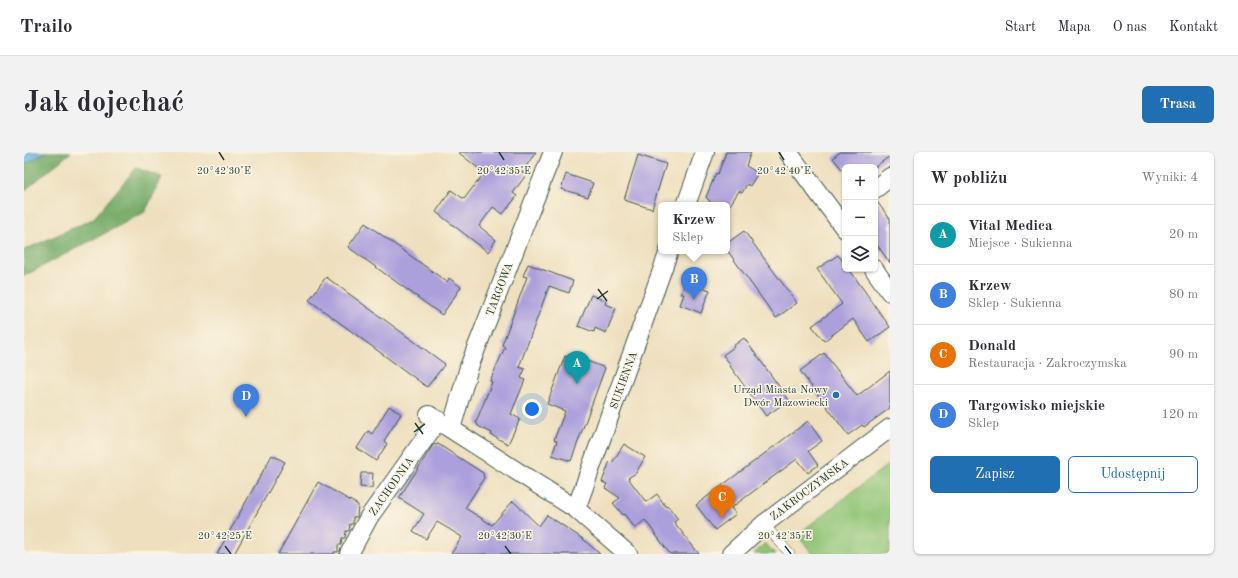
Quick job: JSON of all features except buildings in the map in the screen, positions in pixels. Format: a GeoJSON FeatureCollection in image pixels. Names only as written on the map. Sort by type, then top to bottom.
{"type":"FeatureCollection","features":[{"type":"Feature","properties":{"kind":"street","name":"TARGOWA"},"geometry":{"type":"LineString","coordinates":[[439,421],[469,368],[553,152]]}},
{"type":"Feature","properties":{"kind":"street"},"geometry":{"type":"LineString","coordinates":[[687,202],[706,152]]}},
{"type":"Feature","properties":{"kind":"street"},"geometry":{"type":"LineString","coordinates":[[788,152],[842,220]]}},
{"type":"Feature","properties":{"kind":"street"},"geometry":{"type":"LineString","coordinates":[[878,187],[890,177]]}},
{"type":"Feature","properties":{"kind":"street","name":"SUKIENNA"},"geometry":{"type":"LineString","coordinates":[[576,509],[669,254]]}},
{"type":"Feature","properties":{"kind":"street"},"geometry":{"type":"LineString","coordinates":[[876,272],[890,292]]}},
{"type":"Feature","properties":{"kind":"street"},"geometry":{"type":"LineString","coordinates":[[439,421],[576,509],[628,554]]}},
{"type":"Feature","properties":{"kind":"street","name":"ZACHODNIA"},"geometry":{"type":"LineString","coordinates":[[349,554],[369,517],[439,421]]}},
{"type":"Feature","properties":{"kind":"street","name":"ZAKROCZYMSKA"},"geometry":{"type":"LineString","coordinates":[[731,554],[764,524],[890,428]]}},
{"type":"Feature","properties":{"kind":"lane"},"geometry":{"type":"LineString","coordinates":[[764,524],[790,554]]}},
{"type":"Feature","properties":{"kind":"green space"},"geometry":{"type":"Polygon","coordinates":[[[46,152],[71,152],[24,191],[24,165],[46,152]]]}},
{"type":"Feature","properties":{"kind":"green space"},"geometry":{"type":"Polygon","coordinates":[[[136,168],[162,177],[145,212],[24,276],[24,250],[93,219],[136,168]]]}},
{"type":"Feature","properties":{"kind":"green space"},"geometry":{"type":"Polygon","coordinates":[[[890,463],[890,554],[813,554],[797,535],[890,463]]]}},
{"type":"Feature","properties":{"kind":"green space"},"geometry":{"type":"Polygon","coordinates":[[[765,543],[775,554],[754,554],[765,543]]]}},
{"type":"Feature","properties":{"kind":"water"},"geometry":{"type":"Polygon","coordinates":[[[24,152],[46,152],[24,165],[24,152]]]}},
{"type":"Feature","properties":{"kind":"place","name":"Krzew"},"geometry":{"type":"Point","coordinates":[694,300]}},
{"type":"Feature","properties":{"kind":"place","name":"Vital Medica"},"geometry":{"type":"Point","coordinates":[577,384]}},
{"type":"Feature","properties":{"kind":"place","name":"Urząd Miasta Nowy Dwór Mazowiecki"},"geometry":{"type":"Point","coordinates":[836,395]}},
{"type":"Feature","properties":{"kind":"place","name":"Targowisko miejskie"},"geometry":{"type":"Point","coordinates":[246,417]}},
{"type":"Feature","properties":{"kind":"place","name":"Donald"},"geometry":{"type":"Point","coordinates":[722,518]}}]}
